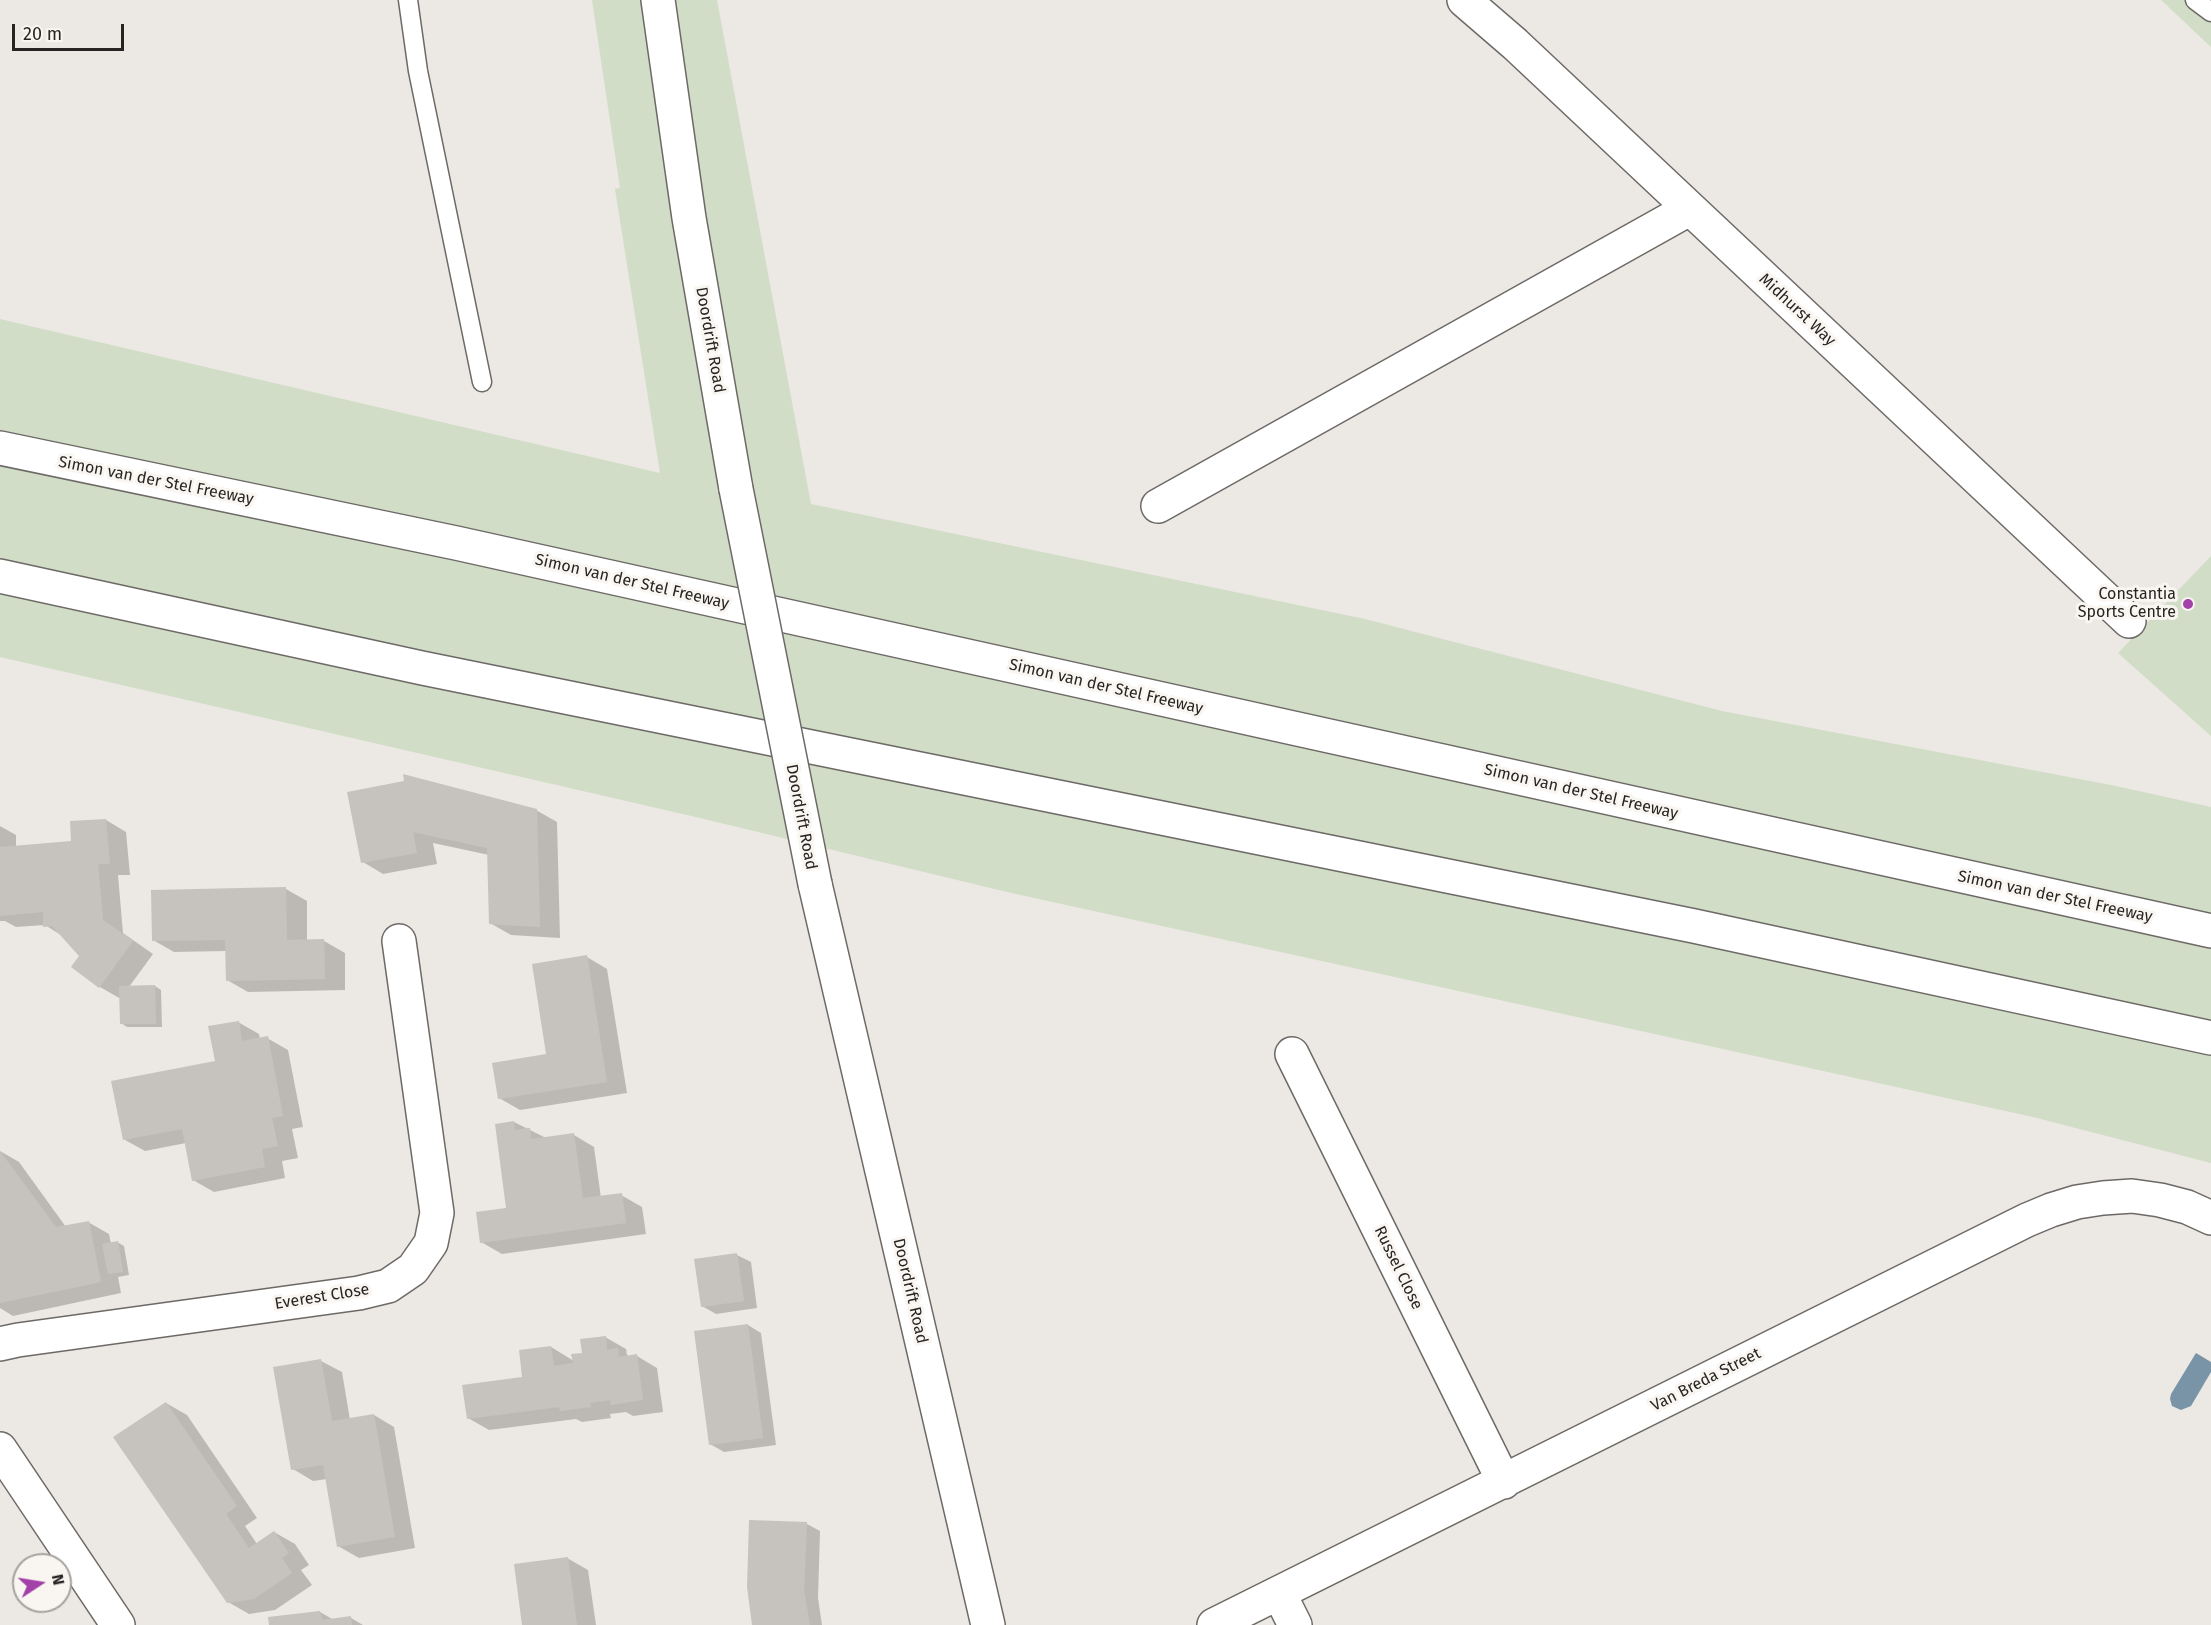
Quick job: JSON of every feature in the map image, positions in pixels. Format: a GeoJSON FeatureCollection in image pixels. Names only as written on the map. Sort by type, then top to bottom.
{"type":"FeatureCollection","features":[{"type":"Feature","properties":{"kind":"main road","name":"Doordrift Road"},"geometry":{"type":"LineString","coordinates":[[658,0],[689,218],[736,489],[815,884],[988,1625]]}},
{"type":"Feature","properties":{"kind":"main road","name":"Midhurst Way"},"geometry":{"type":"LineString","coordinates":[[1464,0],[1515,44],[2129,621]]}},
{"type":"Feature","properties":{"kind":"main road"},"geometry":{"type":"LineString","coordinates":[[1158,506],[1689,209]]}},
{"type":"Feature","properties":{"kind":"main road","name":"Simon van der Stel Freeway"},"geometry":{"type":"LineString","coordinates":[[0,448],[491,550],[2211,931]]}},
{"type":"Feature","properties":{"kind":"main road"},"geometry":{"type":"LineString","coordinates":[[0,576],[422,668],[1694,926],[2211,1038]]}},
{"type":"Feature","properties":{"kind":"main road","name":"Everest Close"},"geometry":{"type":"LineString","coordinates":[[0,1344],[359,1293],[388,1286],[413,1269],[431,1243],[437,1213],[399,940]]}},
{"type":"Feature","properties":{"kind":"main road","name":"Russel Close"},"geometry":{"type":"LineString","coordinates":[[1292,1054],[1504,1482]]}},
{"type":"Feature","properties":{"kind":"main road","name":"Van Breda Street"},"geometry":{"type":"LineString","coordinates":[[1214,1625],[2016,1225],[2051,1210],[2103,1198],[2132,1196],[2169,1202],[2211,1218]]}},
{"type":"Feature","properties":{"kind":"main road"},"geometry":{"type":"LineString","coordinates":[[0,1449],[118,1625]]}},
{"type":"Feature","properties":{"kind":"main road"},"geometry":{"type":"LineString","coordinates":[[1279,1593],[1295,1625]]}},
{"type":"Feature","properties":{"kind":"lane"},"geometry":{"type":"LineString","coordinates":[[408,0],[418,71],[482,382]]}},
{"type":"Feature","properties":{"kind":"lane"},"geometry":{"type":"LineString","coordinates":[[2195,0],[2211,12]]}},
{"type":"Feature","properties":{"kind":"green space"},"geometry":{"type":"Polygon","coordinates":[[[592,0],[717,0],[811,504],[1365,619],[1722,711],[2116,786],[2211,807],[2211,1163],[2033,1117],[1007,892],[700,818],[0,657],[0,319],[660,473],[615,189],[620,188],[592,0]]]}},
{"type":"Feature","properties":{"kind":"green space"},"geometry":{"type":"Polygon","coordinates":[[[2161,0],[2211,0],[2211,47],[2161,0]]]}},
{"type":"Feature","properties":{"kind":"green space","name":"Constantia Sports Centre"},"geometry":{"type":"Polygon","coordinates":[[[2211,556],[2211,736],[2118,653],[2211,556]]]}},
{"type":"Feature","properties":{"kind":"water"},"geometry":{"type":"Polygon","coordinates":[[[2196,1353],[2211,1362],[2211,1372],[2191,1406],[2181,1410],[2172,1406],[2171,1394],[2196,1353]]]}},
{"type":"Feature","properties":{"kind":"building"},"geometry":{"type":"Polygon","coordinates":[[[403,774],[537,809],[540,927],[489,924],[487,848],[413,832],[417,853],[361,863],[347,792],[404,781],[403,774]]]}},
{"type":"Feature","properties":{"kind":"building"},"geometry":{"type":"Polygon","coordinates":[[[106,819],[110,864],[98,864],[103,920],[133,941],[99,988],[71,967],[79,956],[52,926],[43,927],[43,912],[0,916],[0,847],[71,841],[70,821],[106,819]]]}},
{"type":"Feature","properties":{"kind":"building"},"geometry":{"type":"Polygon","coordinates":[[[286,887],[287,940],[324,939],[325,979],[226,981],[225,940],[152,941],[151,890],[286,887]]]}},
{"type":"Feature","properties":{"kind":"building"},"geometry":{"type":"Polygon","coordinates":[[[587,955],[607,1082],[498,1099],[492,1063],[546,1054],[532,964],[587,955]]]}},
{"type":"Feature","properties":{"kind":"building"},"geometry":{"type":"Polygon","coordinates":[[[155,985],[156,1024],[120,1024],[119,986],[155,985]]]}},
{"type":"Feature","properties":{"kind":"building"},"geometry":{"type":"Polygon","coordinates":[[[239,1021],[242,1041],[268,1036],[283,1116],[272,1118],[278,1146],[262,1149],[265,1167],[192,1181],[182,1129],[123,1140],[111,1081],[215,1061],[208,1026],[239,1021]]]}},
{"type":"Feature","properties":{"kind":"building"},"geometry":{"type":"Polygon","coordinates":[[[514,1121],[515,1130],[530,1128],[531,1139],[574,1133],[583,1198],[622,1193],[626,1223],[480,1243],[476,1212],[506,1208],[495,1124],[514,1121]]]}},
{"type":"Feature","properties":{"kind":"building"},"geometry":{"type":"Polygon","coordinates":[[[0,1151],[56,1227],[89,1221],[101,1282],[0,1303],[0,1151]]]}},
{"type":"Feature","properties":{"kind":"building"},"geometry":{"type":"Polygon","coordinates":[[[118,1241],[123,1272],[108,1274],[102,1244],[118,1241]]]}},
{"type":"Feature","properties":{"kind":"building"},"geometry":{"type":"Polygon","coordinates":[[[737,1253],[744,1301],[701,1307],[694,1259],[737,1253]]]}},
{"type":"Feature","properties":{"kind":"building"},"geometry":{"type":"Polygon","coordinates":[[[748,1324],[763,1438],[709,1445],[694,1331],[748,1324]]]}},
{"type":"Feature","properties":{"kind":"building"},"geometry":{"type":"Polygon","coordinates":[[[606,1336],[607,1350],[618,1348],[619,1357],[637,1354],[643,1400],[611,1405],[610,1400],[590,1403],[591,1407],[560,1411],[559,1407],[467,1419],[462,1385],[522,1377],[519,1350],[551,1346],[554,1366],[573,1363],[571,1354],[582,1353],[580,1339],[606,1336]]]}},
{"type":"Feature","properties":{"kind":"building"},"geometry":{"type":"Polygon","coordinates":[[[321,1359],[332,1421],[374,1414],[395,1537],[337,1547],[323,1465],[291,1470],[273,1367],[321,1359]]]}},
{"type":"Feature","properties":{"kind":"building"},"geometry":{"type":"Polygon","coordinates":[[[166,1402],[237,1506],[226,1514],[249,1548],[274,1531],[289,1553],[282,1558],[292,1573],[254,1599],[227,1603],[113,1437],[166,1402]]]}},
{"type":"Feature","properties":{"kind":"building"},"geometry":{"type":"Polygon","coordinates":[[[749,1520],[807,1522],[804,1590],[810,1625],[752,1625],[747,1587],[749,1520]]]}},
{"type":"Feature","properties":{"kind":"building"},"geometry":{"type":"Polygon","coordinates":[[[568,1557],[577,1625],[522,1625],[514,1564],[568,1557]]]}},
{"type":"Feature","properties":{"kind":"building"},"geometry":{"type":"Polygon","coordinates":[[[320,1611],[322,1620],[351,1616],[352,1625],[269,1625],[268,1617],[320,1611]]]}},
{"type":"Feature","properties":{"kind":"place","name":"Constantia Sports Centre"},"geometry":{"type":"Point","coordinates":[2188,604]}}]}
